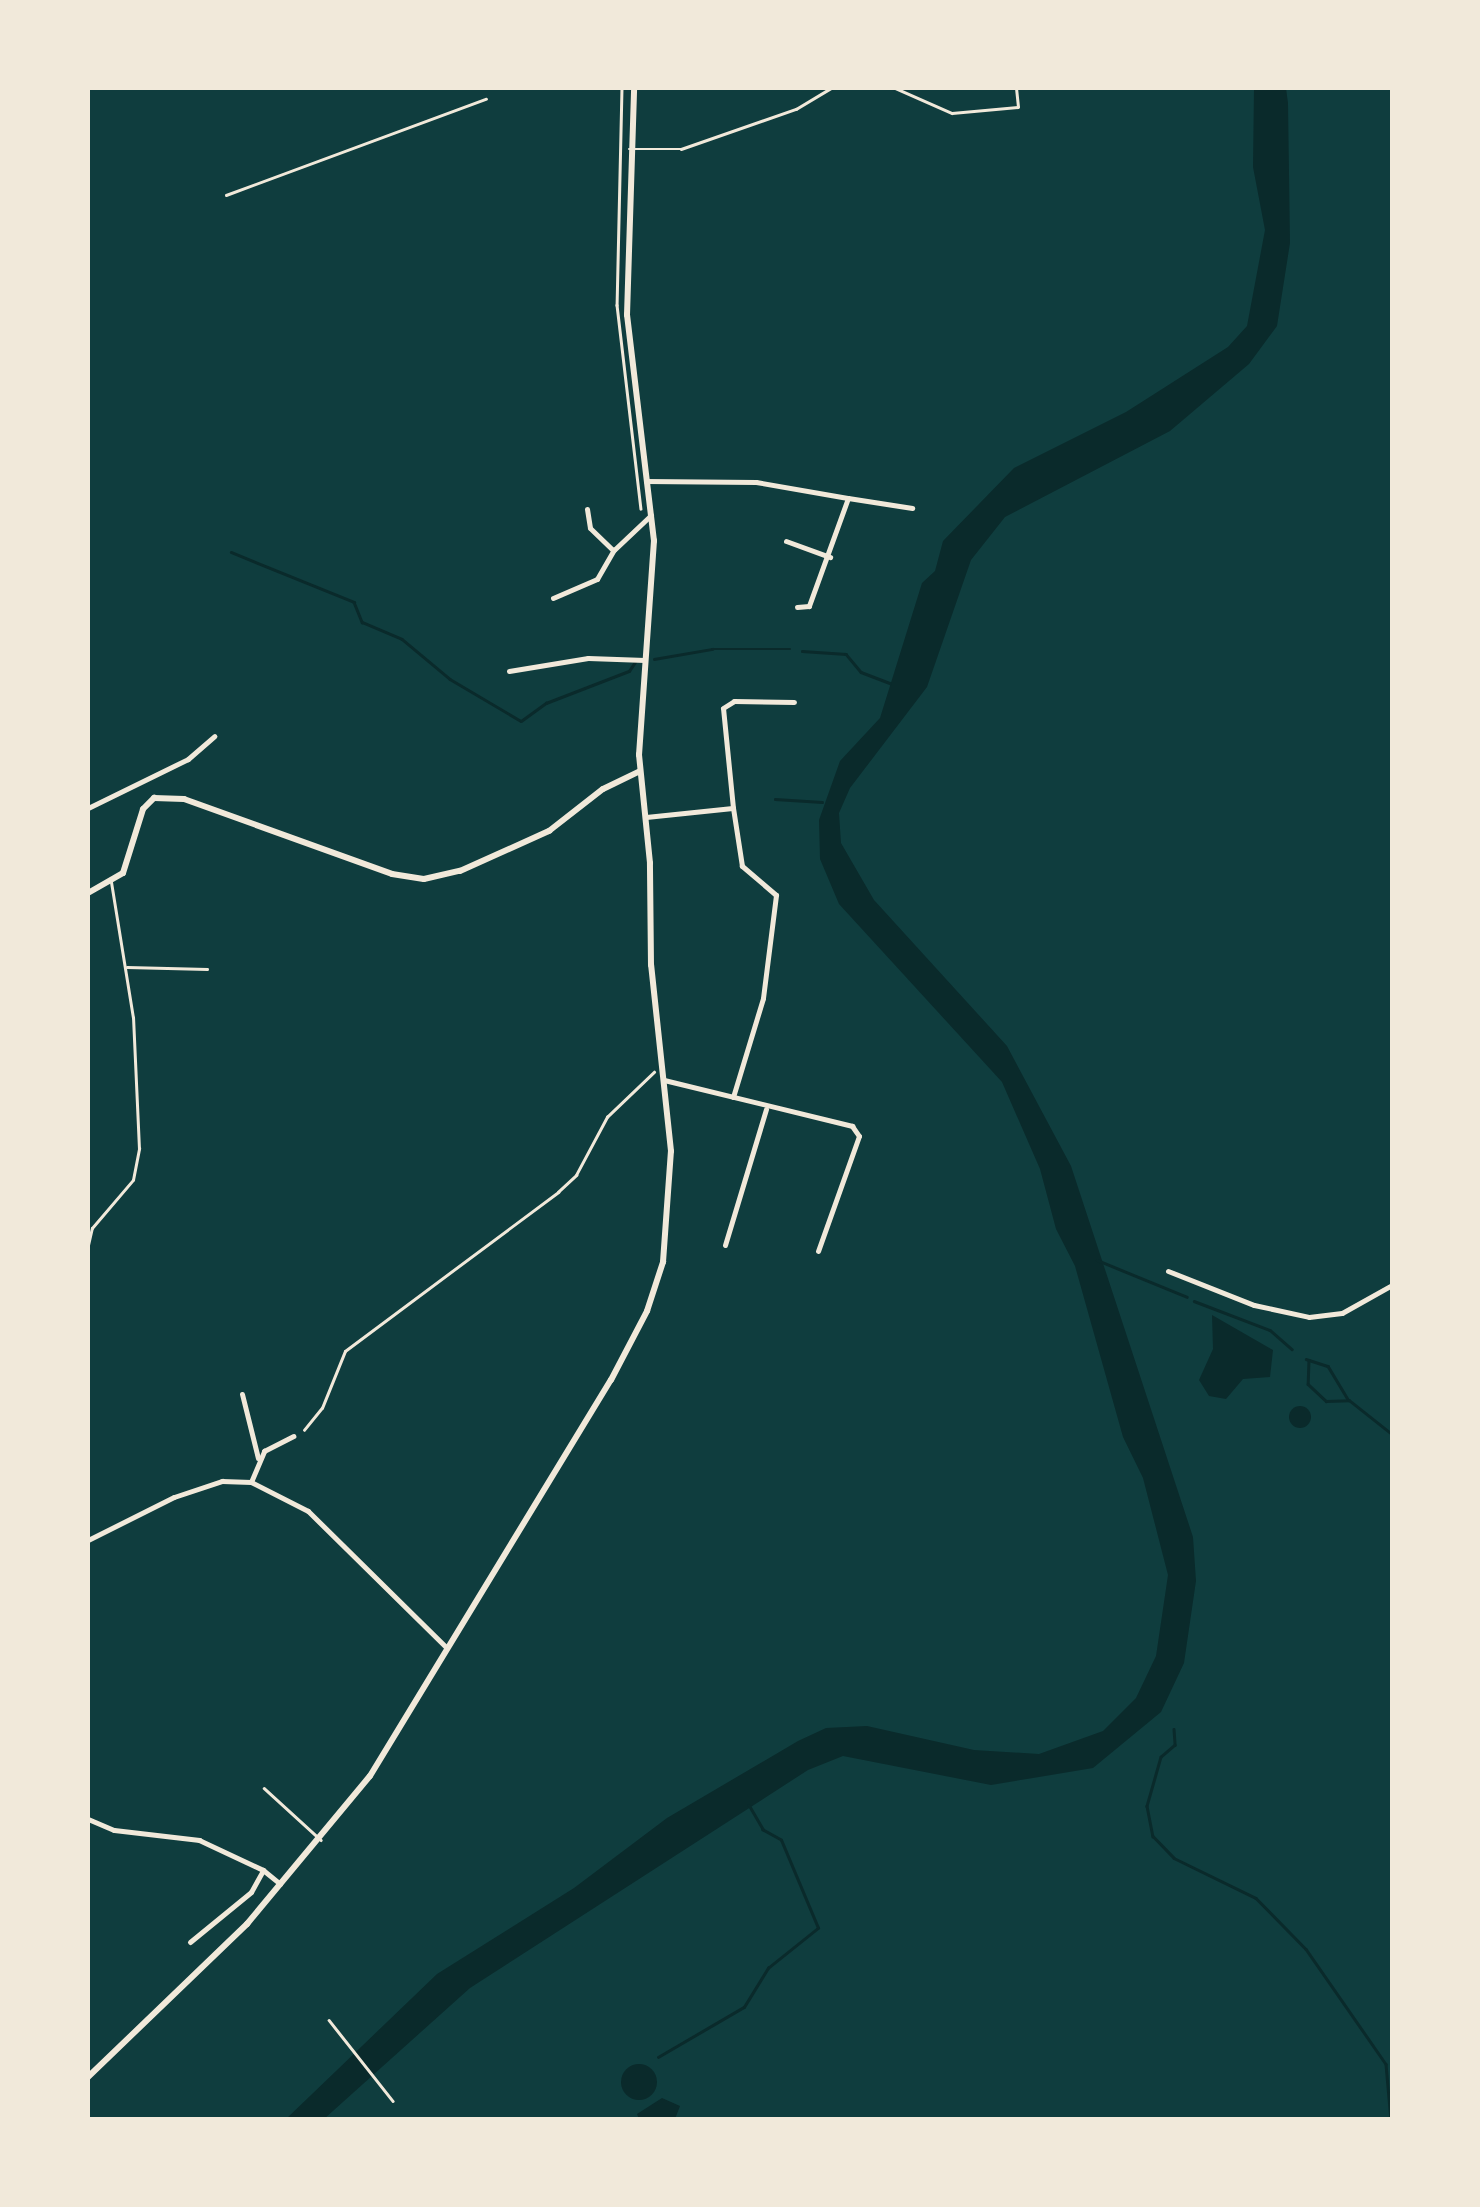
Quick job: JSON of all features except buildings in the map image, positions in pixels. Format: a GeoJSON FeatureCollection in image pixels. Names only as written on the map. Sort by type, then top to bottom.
{"type":"FeatureCollection","features":[{"type":"Feature","properties":{"kind":"main road"},"geometry":{"type":"LineString","coordinates":[[88,2077],[282,1886],[370,1776],[647,1310],[670,1213],[664,1080],[651,965],[646,817],[640,771],[645,660],[655,564],[627,315],[629,149],[634,88]]}},
{"type":"Feature","properties":{"kind":"main road"},"geometry":{"type":"LineString","coordinates":[[88,893],[111,881],[128,864],[143,809],[154,798],[184,798],[392,874],[424,879],[460,871],[550,831],[603,789],[640,771]]}},
{"type":"Feature","properties":{"kind":"street"},"geometry":{"type":"LineString","coordinates":[[646,481],[756,482],[912,508]]}},
{"type":"Feature","properties":{"kind":"street"},"geometry":{"type":"LineString","coordinates":[[797,607],[808,606],[830,557],[848,498]]}},
{"type":"Feature","properties":{"kind":"street"},"geometry":{"type":"LineString","coordinates":[[587,509],[590,528],[614,550]]}},
{"type":"Feature","properties":{"kind":"street"},"geometry":{"type":"LineString","coordinates":[[554,598],[597,578],[614,550],[647,516]]}},
{"type":"Feature","properties":{"kind":"street"},"geometry":{"type":"LineString","coordinates":[[786,541],[830,557]]}},
{"type":"Feature","properties":{"kind":"street"},"geometry":{"type":"LineString","coordinates":[[508,671],[588,658],[645,660]]}},
{"type":"Feature","properties":{"kind":"street"},"geometry":{"type":"LineString","coordinates":[[733,1097],[763,998],[776,895],[742,866],[724,708],[734,702],[794,702]]}},
{"type":"Feature","properties":{"kind":"street"},"geometry":{"type":"LineString","coordinates":[[88,808],[188,759],[214,736]]}},
{"type":"Feature","properties":{"kind":"street"},"geometry":{"type":"LineString","coordinates":[[646,817],[734,808]]}},
{"type":"Feature","properties":{"kind":"street"},"geometry":{"type":"LineString","coordinates":[[664,1080],[733,1097],[766,1110],[852,1126],[858,1136],[818,1250]]}},
{"type":"Feature","properties":{"kind":"street"},"geometry":{"type":"LineString","coordinates":[[725,1244],[766,1110]]}},
{"type":"Feature","properties":{"kind":"street"},"geometry":{"type":"LineString","coordinates":[[1168,1271],[1254,1305],[1310,1317],[1342,1313],[1392,1285]]}},
{"type":"Feature","properties":{"kind":"street"},"geometry":{"type":"LineString","coordinates":[[242,1394],[258,1458],[251,1482]]}},
{"type":"Feature","properties":{"kind":"street"},"geometry":{"type":"LineString","coordinates":[[258,1458],[293,1436]]}},
{"type":"Feature","properties":{"kind":"street"},"geometry":{"type":"LineString","coordinates":[[88,1540],[174,1497],[222,1481],[251,1482],[308,1511],[446,1647]]}},
{"type":"Feature","properties":{"kind":"street"},"geometry":{"type":"LineString","coordinates":[[88,1819],[91,1826],[199,1840],[263,1870],[282,1886]]}},
{"type":"Feature","properties":{"kind":"street"},"geometry":{"type":"LineString","coordinates":[[190,1942],[251,1892],[263,1870]]}},
{"type":"Feature","properties":{"kind":"lane"},"geometry":{"type":"LineString","coordinates":[[629,149],[680,148],[796,109],[831,88]]}},
{"type":"Feature","properties":{"kind":"lane"},"geometry":{"type":"LineString","coordinates":[[895,88],[952,113],[1018,107],[1016,88]]}},
{"type":"Feature","properties":{"kind":"lane"},"geometry":{"type":"LineString","coordinates":[[88,1245],[92,1228],[133,1180],[140,1149],[125,967],[111,881]]}},
{"type":"Feature","properties":{"kind":"lane"},"geometry":{"type":"LineString","coordinates":[[125,967],[207,969]]}},
{"type":"Feature","properties":{"kind":"lane"},"geometry":{"type":"LineString","coordinates":[[264,1788],[321,1840]]}},
{"type":"Feature","properties":{"kind":"path"},"geometry":{"type":"LineString","coordinates":[[226,195],[486,99]]}},
{"type":"Feature","properties":{"kind":"path"},"geometry":{"type":"LineString","coordinates":[[632,435],[647,516]]}},
{"type":"Feature","properties":{"kind":"path"},"geometry":{"type":"LineString","coordinates":[[304,1430],[322,1408],[345,1351],[548,1201],[576,1175],[607,1116],[647,1073],[656,1071],[659,1088]]}},
{"type":"Feature","properties":{"kind":"path"},"geometry":{"type":"LineString","coordinates":[[329,2020],[393,2102]]}},
{"type":"Feature","properties":{"kind":"water"},"geometry":{"type":"Polygon","coordinates":[[[1254,88],[1286,88],[1288,103],[1290,243],[1277,326],[1249,364],[1170,431],[1005,517],[971,560],[927,687],[850,788],[839,813],[841,843],[874,900],[1007,1046],[1071,1166],[1193,1537],[1196,1581],[1184,1663],[1161,1712],[1093,1768],[991,1785],[843,1756],[808,1770],[470,1988],[324,2119],[285,2120],[437,1974],[574,1888],[667,1818],[798,1741],[826,1728],[867,1726],[974,1750],[1039,1754],[1103,1731],[1136,1698],[1156,1656],[1168,1575],[1143,1478],[1123,1437],[1075,1266],[1056,1229],[1040,1169],[1002,1082],[839,904],[820,859],[819,820],[840,761],[880,718],[922,583],[935,571],[943,541],[1014,468],[1126,412],[1228,347],[1247,326],[1265,230],[1253,167],[1254,88]]]}},
{"type":"Feature","properties":{"kind":"water"},"geometry":{"type":"Polygon","coordinates":[[[1212,1315],[1273,1350],[1270,1377],[1243,1379],[1226,1399],[1209,1396],[1199,1380],[1213,1349],[1212,1315]]]}},
{"type":"Feature","properties":{"kind":"water"},"geometry":{"type":"Polygon","coordinates":[[[1296,1406],[1304,1406],[1311,1417],[1304,1428],[1296,1428],[1289,1421],[1289,1413],[1296,1406]]]}},
{"type":"Feature","properties":{"kind":"water"},"geometry":{"type":"Polygon","coordinates":[[[639,2064],[652,2069],[657,2082],[652,2095],[639,2100],[626,2095],[621,2082],[626,2069],[639,2064]]]}},
{"type":"Feature","properties":{"kind":"water"},"geometry":{"type":"Polygon","coordinates":[[[662,2098],[680,2106],[675,2119],[639,2119],[637,2114],[662,2098]]]}},
{"type":"Feature","properties":{"kind":"waterway"},"geometry":{"type":"LineString","coordinates":[[231,552],[354,602],[362,622],[402,639],[450,679],[521,721],[546,703],[629,671],[635,662]]}},
{"type":"Feature","properties":{"kind":"waterway"},"geometry":{"type":"LineString","coordinates":[[654,659],[712,649],[790,649]]}},
{"type":"Feature","properties":{"kind":"waterway"},"geometry":{"type":"LineString","coordinates":[[802,651],[846,654],[861,672],[890,683]]}},
{"type":"Feature","properties":{"kind":"waterway"},"geometry":{"type":"LineString","coordinates":[[775,799],[822,802]]}},
{"type":"Feature","properties":{"kind":"waterway"},"geometry":{"type":"LineString","coordinates":[[1097,1260],[1187,1297]]}},
{"type":"Feature","properties":{"kind":"waterway"},"geometry":{"type":"LineString","coordinates":[[1194,1301],[1270,1330],[1292,1349]]}},
{"type":"Feature","properties":{"kind":"waterway"},"geometry":{"type":"LineString","coordinates":[[1306,1359],[1328,1366],[1348,1399]]}},
{"type":"Feature","properties":{"kind":"waterway"},"geometry":{"type":"LineString","coordinates":[[1309,1360],[1308,1384],[1326,1401],[1349,1400],[1392,1434]]}},
{"type":"Feature","properties":{"kind":"waterway"},"geometry":{"type":"LineString","coordinates":[[1174,1729],[1175,1745],[1161,1757],[1147,1806],[1153,1836],[1174,1858],[1256,1898],[1306,1949],[1386,2064],[1391,2120]]}},
{"type":"Feature","properties":{"kind":"waterway"},"geometry":{"type":"LineString","coordinates":[[658,2057],[744,2007],[768,1968],[818,1928],[781,1840],[763,1830],[749,1806]]}}]}
